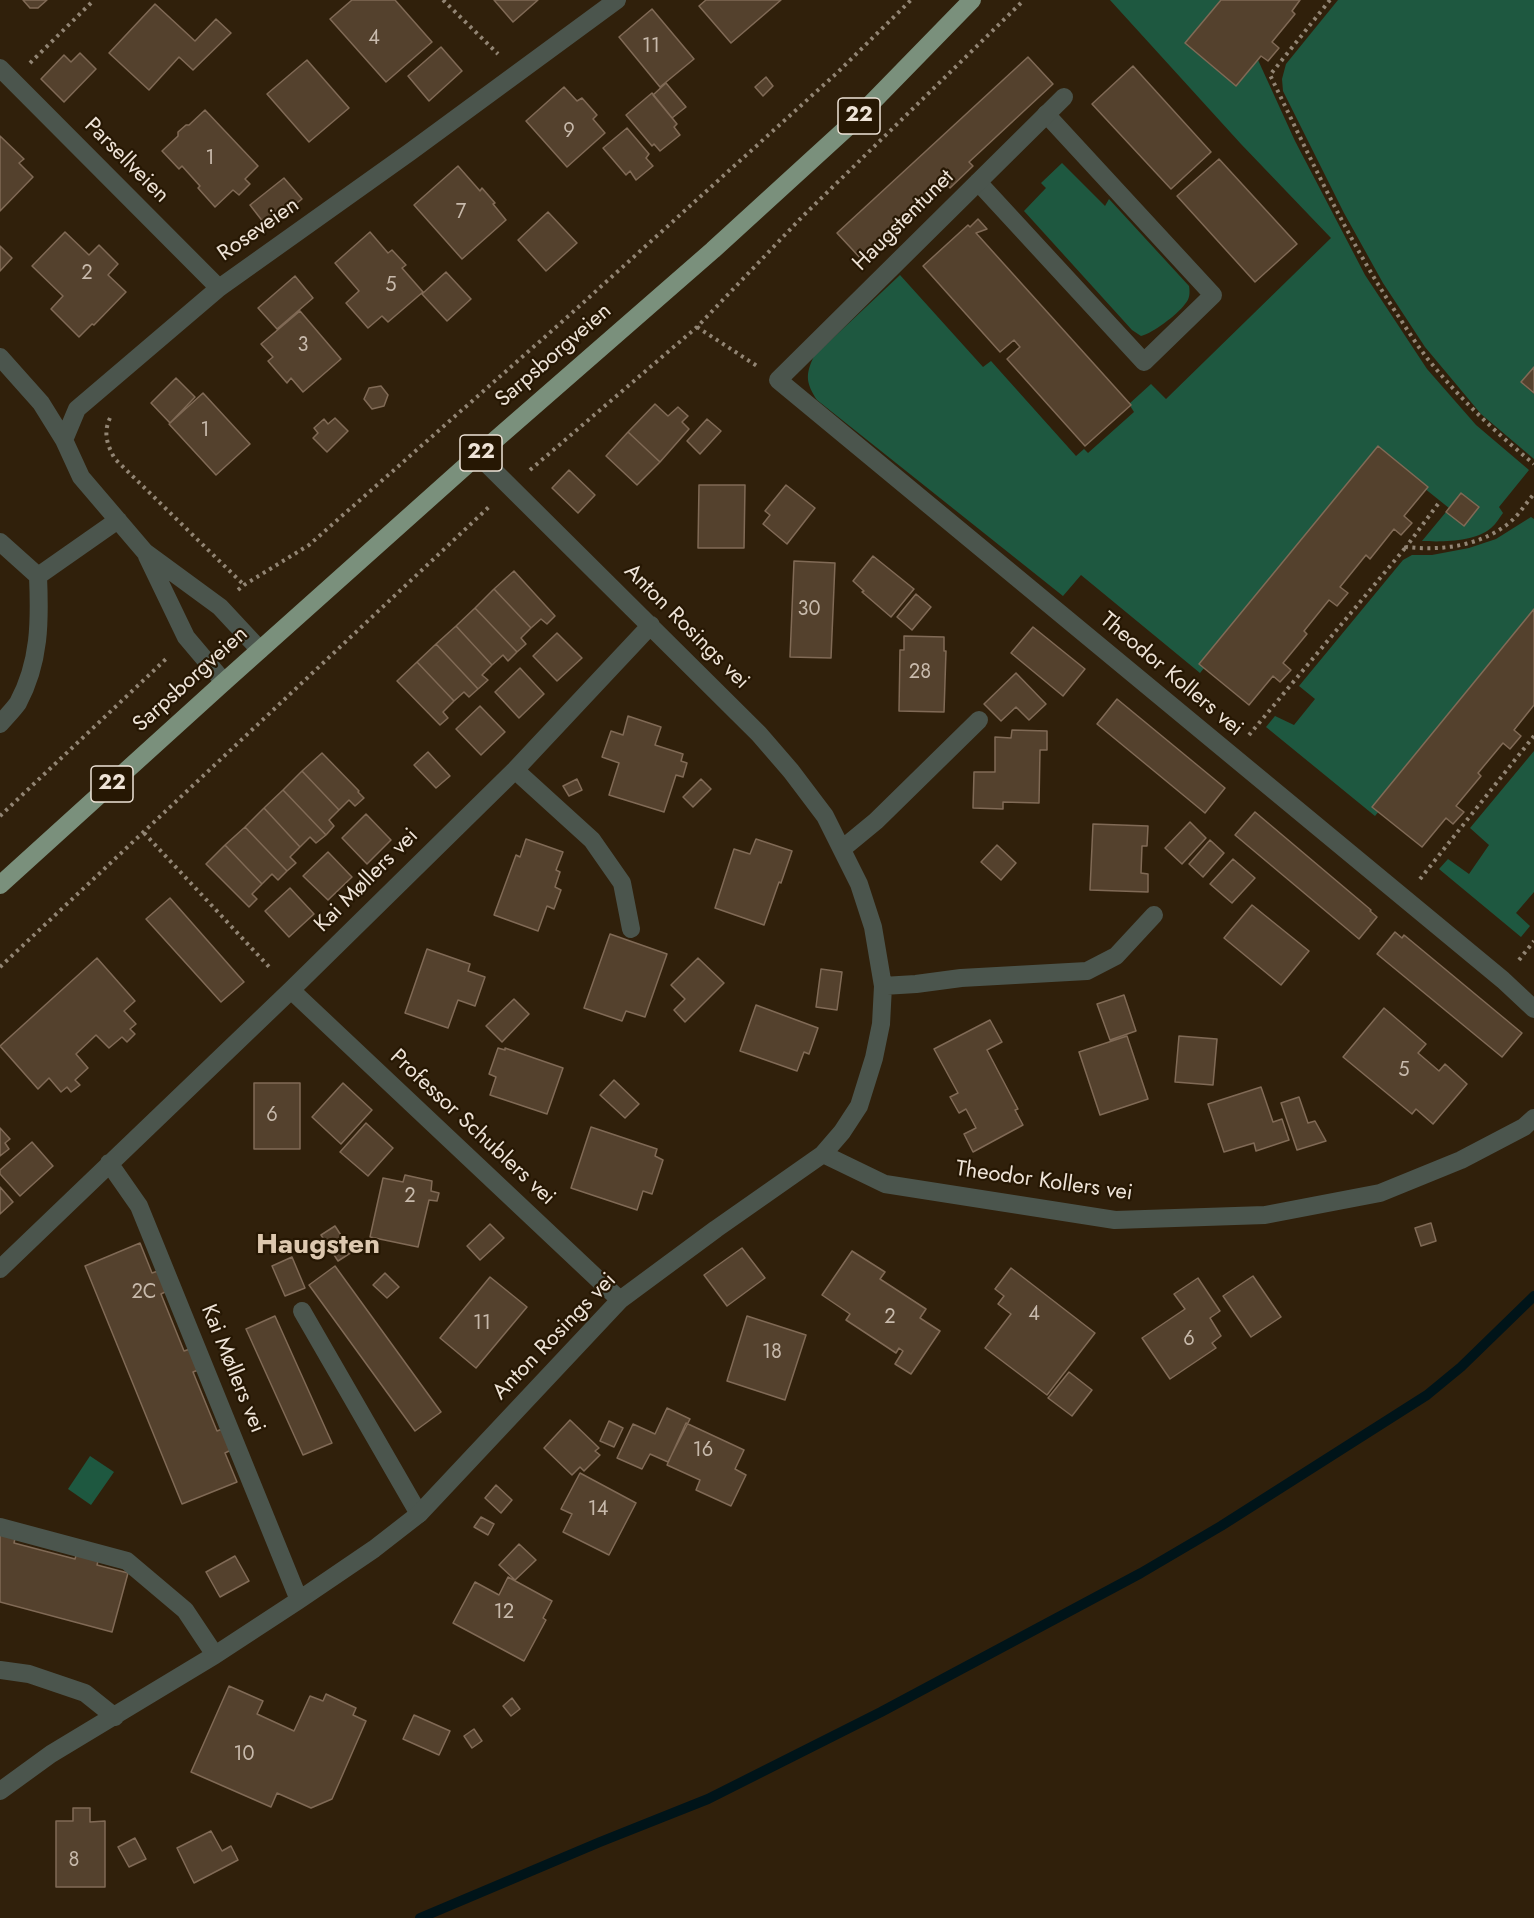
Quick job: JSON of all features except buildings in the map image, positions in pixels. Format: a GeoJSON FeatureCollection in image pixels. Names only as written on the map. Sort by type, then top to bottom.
{"type":"FeatureCollection","features":[{"type":"Feature","properties":{"kind":"highway","name":"Sarpsborgveien"},"geometry":{"type":"LineString","coordinates":[[0,885],[478,455],[713,250],[851,124],[972,0]]}},
{"type":"Feature","properties":{"kind":"street","name":"Roseveien"},"geometry":{"type":"LineString","coordinates":[[64,440],[77,409],[219,288],[617,0]]}},
{"type":"Feature","properties":{"kind":"street","name":"Parsellveien"},"geometry":{"type":"LineString","coordinates":[[6,75],[219,288]]}},
{"type":"Feature","properties":{"kind":"street","name":"Haugstentunet"},"geometry":{"type":"LineString","coordinates":[[778,380],[1064,97]]}},
{"type":"Feature","properties":{"kind":"street"},"geometry":{"type":"LineString","coordinates":[[978,182],[1144,362],[1213,295],[1046,114]]}},
{"type":"Feature","properties":{"kind":"street"},"geometry":{"type":"LineString","coordinates":[[0,357],[40,403],[64,440],[81,477],[145,552],[220,608],[260,650]]}},
{"type":"Feature","properties":{"kind":"street","name":"Theodor Kollers vei"},"geometry":{"type":"LineString","coordinates":[[778,380],[1503,980],[1534,1009]]}},
{"type":"Feature","properties":{"kind":"street","name":"Anton Rosings vei"},"geometry":{"type":"LineString","coordinates":[[0,1791],[51,1754],[215,1655],[299,1600],[374,1549],[419,1514],[620,1300],[823,1154],[859,1106],[874,1058],[881,1024],[883,986],[873,927],[859,884],[825,816],[759,734],[478,455]]}},
{"type":"Feature","properties":{"kind":"street"},"geometry":{"type":"LineString","coordinates":[[38,576],[118,520]]}},
{"type":"Feature","properties":{"kind":"street"},"geometry":{"type":"LineString","coordinates":[[0,542],[38,576],[40,618],[33,666],[17,704],[0,724]]}},
{"type":"Feature","properties":{"kind":"street"},"geometry":{"type":"LineString","coordinates":[[145,552],[186,637],[224,682]]}},
{"type":"Feature","properties":{"kind":"street","name":"Kai Møllers vei"},"geometry":{"type":"LineString","coordinates":[[0,1269],[291,990],[515,770],[651,625]]}},
{"type":"Feature","properties":{"kind":"street"},"geometry":{"type":"LineString","coordinates":[[842,849],[876,821],[979,720]]}},
{"type":"Feature","properties":{"kind":"street"},"geometry":{"type":"LineString","coordinates":[[515,770],[592,840],[622,883],[631,929]]}},
{"type":"Feature","properties":{"kind":"street"},"geometry":{"type":"LineString","coordinates":[[883,986],[961,978],[1087,971],[1116,956],[1154,915]]}},
{"type":"Feature","properties":{"kind":"street","name":"Professor Schublers vei"},"geometry":{"type":"LineString","coordinates":[[291,990],[620,1300]]}},
{"type":"Feature","properties":{"kind":"street","name":"Theodor Kollers vei"},"geometry":{"type":"LineString","coordinates":[[823,1154],[885,1184],[1115,1220],[1265,1215],[1380,1193],[1461,1160],[1524,1127],[1534,1118]]}},
{"type":"Feature","properties":{"kind":"street","name":"Kai Møllers vei"},"geometry":{"type":"LineString","coordinates":[[109,1163],[139,1206],[299,1600]]}},
{"type":"Feature","properties":{"kind":"street"},"geometry":{"type":"LineString","coordinates":[[302,1311],[419,1514]]}},
{"type":"Feature","properties":{"kind":"street"},"geometry":{"type":"LineString","coordinates":[[0,1527],[127,1561],[185,1610],[215,1655]]}},
{"type":"Feature","properties":{"kind":"street"},"geometry":{"type":"LineString","coordinates":[[0,1670],[28,1674],[85,1694],[115,1717]]}},
{"type":"Feature","properties":{"kind":"path"},"geometry":{"type":"LineString","coordinates":[[6,75],[94,0]]}},
{"type":"Feature","properties":{"kind":"path"},"geometry":{"type":"LineString","coordinates":[[442,0],[518,73]]}},
{"type":"Feature","properties":{"kind":"path"},"geometry":{"type":"LineString","coordinates":[[232,597],[244,585],[309,545],[564,320],[838,72],[911,0]]}},
{"type":"Feature","properties":{"kind":"path"},"geometry":{"type":"LineString","coordinates":[[1330,0],[1270,75],[1330,199],[1377,284],[1426,357],[1467,405],[1534,464]]}},
{"type":"Feature","properties":{"kind":"path"},"geometry":{"type":"LineString","coordinates":[[697,327],[778,380]]}},
{"type":"Feature","properties":{"kind":"path"},"geometry":{"type":"LineString","coordinates":[[113,412],[106,427],[106,444],[115,459],[244,585]]}},
{"type":"Feature","properties":{"kind":"path"},"geometry":{"type":"LineString","coordinates":[[1406,546],[1427,549],[1452,547],[1494,533],[1511,522],[1534,494]]}},
{"type":"Feature","properties":{"kind":"path"},"geometry":{"type":"LineString","coordinates":[[1232,756],[1406,546],[1438,504]]}},
{"type":"Feature","properties":{"kind":"path"},"geometry":{"type":"LineString","coordinates":[[0,816],[172,654]]}},
{"type":"Feature","properties":{"kind":"path"},"geometry":{"type":"LineString","coordinates":[[1404,900],[1534,736]]}},
{"type":"Feature","properties":{"kind":"path"},"geometry":{"type":"LineString","coordinates":[[144,833],[291,990]]}},
{"type":"Feature","properties":{"kind":"green space"},"geometry":{"type":"Polygon","coordinates":[[[1110,0],[1224,0],[1189,44],[1238,84],[1258,60],[1295,141],[1365,275],[1427,369],[1476,425],[1529,470],[1499,507],[1503,513],[1484,533],[1467,539],[1422,541],[1446,512],[1464,525],[1461,493],[1449,508],[1379,452],[1200,673],[1081,575],[1063,596],[817,400],[808,379],[809,368],[814,356],[900,275],[983,367],[991,361],[1076,456],[1084,449],[1088,453],[1134,412],[1129,404],[1151,384],[1166,399],[1331,238],[1241,144],[1110,0]]]}},
{"type":"Feature","properties":{"kind":"green space"},"geometry":{"type":"Polygon","coordinates":[[[1338,0],[1534,0],[1534,375],[1525,386],[1534,394],[1534,459],[1481,414],[1425,347],[1383,283],[1344,213],[1283,91],[1282,79],[1286,64],[1338,0]]]}},
{"type":"Feature","properties":{"kind":"green space"},"geometry":{"type":"Polygon","coordinates":[[[1062,163],[1105,206],[1109,199],[1189,286],[1187,302],[1171,318],[1152,331],[1141,336],[1132,330],[1024,211],[1046,188],[1041,183],[1062,163]]]}},
{"type":"Feature","properties":{"kind":"green space"},"geometry":{"type":"Polygon","coordinates":[[[1531,517],[1534,519],[1534,623],[1375,816],[1266,727],[1275,716],[1294,725],[1315,699],[1299,686],[1403,560],[1412,555],[1432,555],[1469,548],[1496,539],[1531,517]]]}},
{"type":"Feature","properties":{"kind":"green space"},"geometry":{"type":"Polygon","coordinates":[[[1534,751],[1534,892],[1516,913],[1530,926],[1521,937],[1439,869],[1448,859],[1469,874],[1489,845],[1470,828],[1534,751]]]}},
{"type":"Feature","properties":{"kind":"green space"},"geometry":{"type":"Polygon","coordinates":[[[90,1456],[114,1472],[91,1505],[68,1489],[90,1456]]]}},
{"type":"Feature","properties":{"kind":"waterway"},"geometry":{"type":"LineString","coordinates":[[420,1918],[708,1799],[881,1712],[1141,1573],[1221,1526],[1427,1395],[1461,1367],[1534,1296]]}},
{"type":"Feature","properties":{"kind":"district","name":"Haugsten"},"geometry":{"type":"Point","coordinates":[318,1246]}}]}
